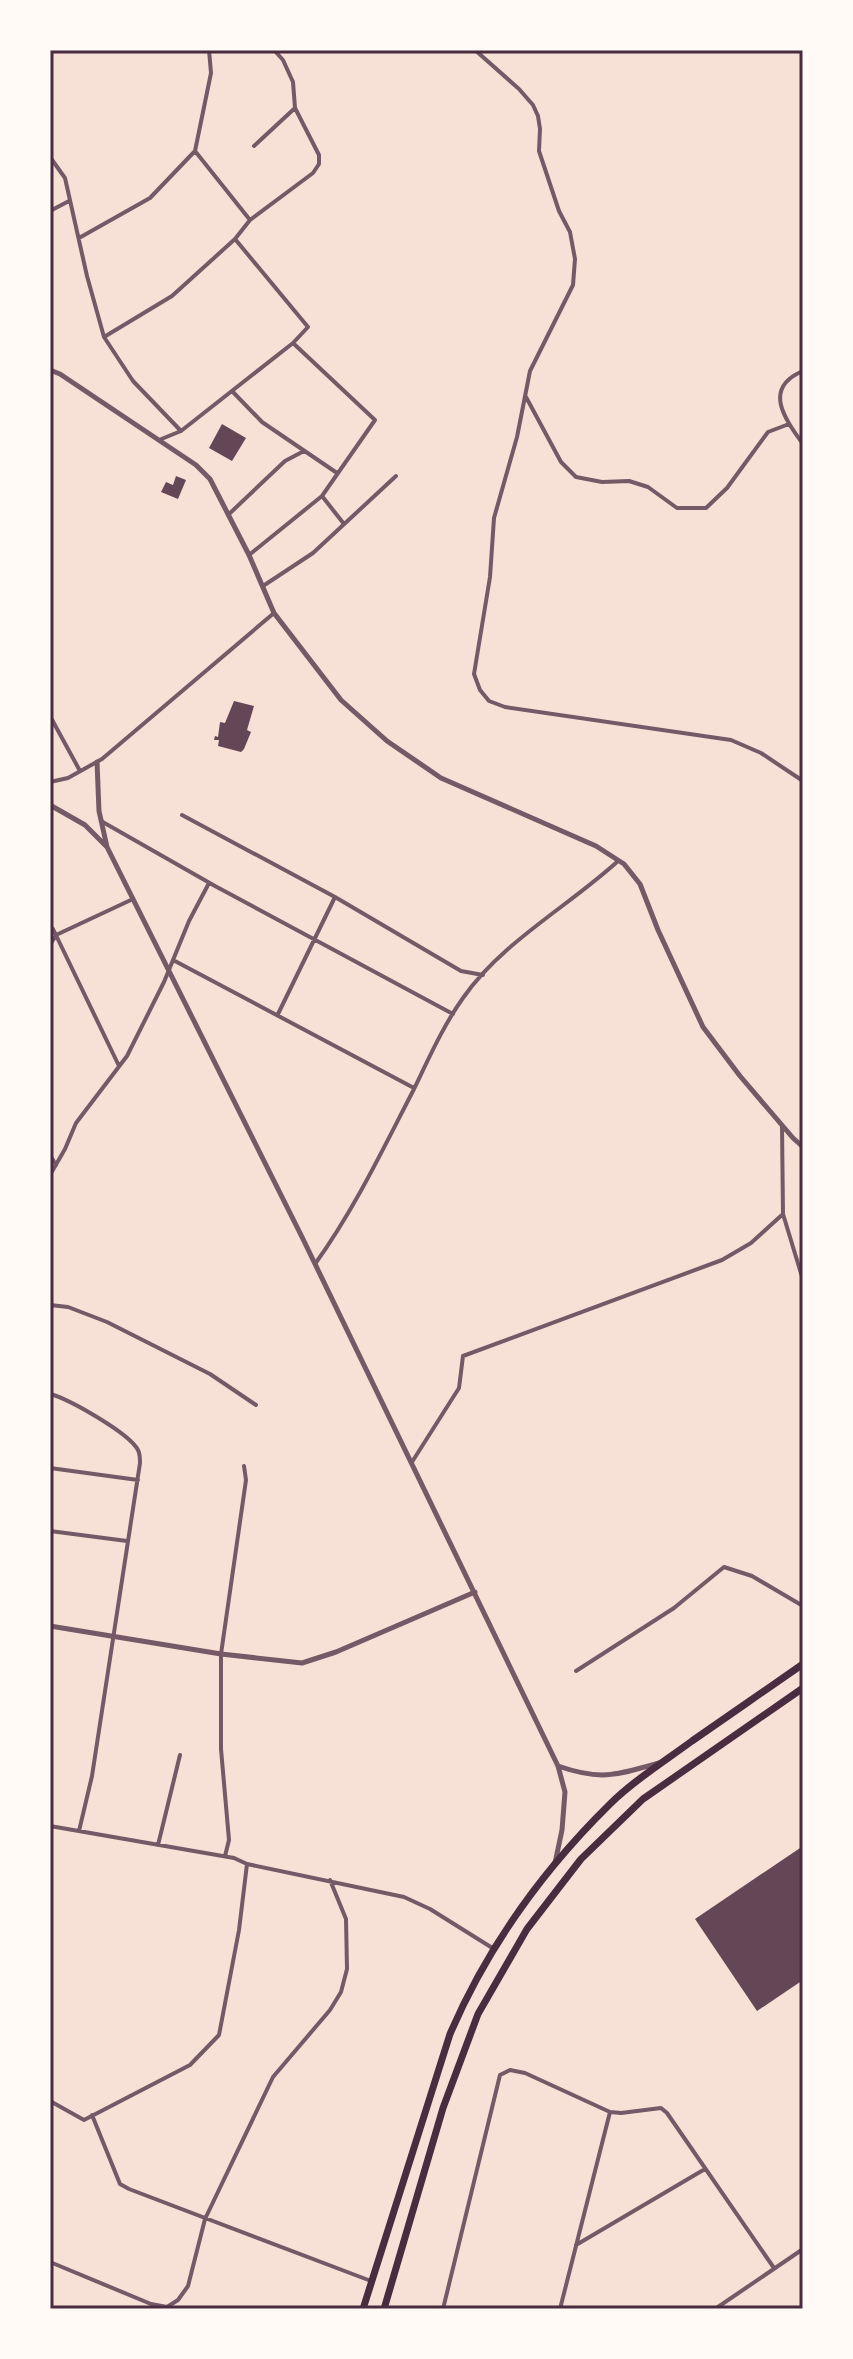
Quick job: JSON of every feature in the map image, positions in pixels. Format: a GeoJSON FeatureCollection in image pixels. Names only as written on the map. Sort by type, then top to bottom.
{"type":"FeatureCollection","features":[{"type":"Feature","properties":{"kind":"highway"},"geometry":{"type":"LineString","coordinates":[[363,2309],[450,2034],[468,1993],[511,1921],[554,1866],[611,1802],[803,1664]]}},
{"type":"Feature","properties":{"kind":"highway"},"geometry":{"type":"LineString","coordinates":[[384,2309],[443,2108],[478,2014],[527,1929],[581,1859],[643,1799],[803,1688]]}},
{"type":"Feature","properties":{"kind":"street"},"geometry":{"type":"LineString","coordinates":[[79,238],[150,198],[195,151],[211,73],[209,50]]}},
{"type":"Feature","properties":{"kind":"street"},"geometry":{"type":"LineString","coordinates":[[104,337],[172,296],[235,239],[250,220],[313,173],[319,164],[319,155],[295,108],[293,82],[283,60],[274,50]]}},
{"type":"Feature","properties":{"kind":"street"},"geometry":{"type":"LineString","coordinates":[[475,50],[533,105],[540,129],[539,151],[550,188],[570,232],[575,259],[573,285],[530,371],[517,437],[494,518],[490,577],[474,674],[480,690],[489,701],[505,707],[731,740],[761,753],[803,781]]}},
{"type":"Feature","properties":{"kind":"street"},"geometry":{"type":"LineString","coordinates":[[254,146],[295,108]]}},
{"type":"Feature","properties":{"kind":"street"},"geometry":{"type":"LineString","coordinates":[[195,151],[250,220]]}},
{"type":"Feature","properties":{"kind":"street"},"geometry":{"type":"LineString","coordinates":[[50,157],[65,178],[104,337],[133,381],[181,431]]}},
{"type":"Feature","properties":{"kind":"street"},"geometry":{"type":"LineString","coordinates":[[50,211],[70,201]]}},
{"type":"Feature","properties":{"kind":"street"},"geometry":{"type":"LineString","coordinates":[[159,440],[181,431],[293,343],[308,327],[235,239]]}},
{"type":"Feature","properties":{"kind":"street"},"geometry":{"type":"LineString","coordinates":[[249,555],[322,496],[375,420],[293,343]]}},
{"type":"Feature","properties":{"kind":"street"},"geometry":{"type":"LineString","coordinates":[[50,370],[196,465],[210,479],[249,555],[274,613],[341,700],[387,741],[441,778],[596,846],[624,864],[640,884],[703,1027],[740,1076],[803,1147]]}},
{"type":"Feature","properties":{"kind":"street"},"geometry":{"type":"LineString","coordinates":[[803,371],[790,377],[780,400],[784,417],[803,444]]}},
{"type":"Feature","properties":{"kind":"street"},"geometry":{"type":"LineString","coordinates":[[232,391],[262,422],[337,473]]}},
{"type":"Feature","properties":{"kind":"street"},"geometry":{"type":"LineString","coordinates":[[525,396],[561,462],[576,477],[602,482],[629,481],[648,487],[677,508],[706,508],[727,488],[768,432],[789,424]]}},
{"type":"Feature","properties":{"kind":"street"},"geometry":{"type":"LineString","coordinates":[[228,515],[285,461],[304,451]]}},
{"type":"Feature","properties":{"kind":"street"},"geometry":{"type":"LineString","coordinates":[[262,586],[313,553],[396,476]]}},
{"type":"Feature","properties":{"kind":"street"},"geometry":{"type":"LineString","coordinates":[[322,496],[344,524]]}},
{"type":"Feature","properties":{"kind":"street"},"geometry":{"type":"LineString","coordinates":[[50,782],[68,778],[97,762],[274,613]]}},
{"type":"Feature","properties":{"kind":"street"},"geometry":{"type":"LineString","coordinates":[[50,716],[80,771]]}},
{"type":"Feature","properties":{"kind":"street"},"geometry":{"type":"LineString","coordinates":[[97,762],[101,821],[107,847],[315,1264],[558,1766],[565,1792],[562,1830],[554,1866]]}},
{"type":"Feature","properties":{"kind":"street"},"geometry":{"type":"LineString","coordinates":[[50,805],[85,825],[107,847]]}},
{"type":"Feature","properties":{"kind":"street"},"geometry":{"type":"LineString","coordinates":[[182,815],[335,897],[461,971],[483,975]]}},
{"type":"Feature","properties":{"kind":"street"},"geometry":{"type":"LineString","coordinates":[[101,821],[209,883],[453,1014]]}},
{"type":"Feature","properties":{"kind":"street"},"geometry":{"type":"LineString","coordinates":[[315,1264],[342,1227],[463,997],[527,935],[618,861]]}},
{"type":"Feature","properties":{"kind":"street"},"geometry":{"type":"LineString","coordinates":[[50,1175],[76,1123],[127,1056],[209,883]]}},
{"type":"Feature","properties":{"kind":"street"},"geometry":{"type":"LineString","coordinates":[[278,1014],[335,897]]}},
{"type":"Feature","properties":{"kind":"street"},"geometry":{"type":"LineString","coordinates":[[50,945],[56,935],[133,899]]}},
{"type":"Feature","properties":{"kind":"street"},"geometry":{"type":"LineString","coordinates":[[50,928],[119,1066]]}},
{"type":"Feature","properties":{"kind":"street"},"geometry":{"type":"LineString","coordinates":[[173,960],[414,1088]]}},
{"type":"Feature","properties":{"kind":"street"},"geometry":{"type":"LineString","coordinates":[[782,1126],[783,1214],[803,1280]]}},
{"type":"Feature","properties":{"kind":"street"},"geometry":{"type":"LineString","coordinates":[[50,1155],[56,1165]]}},
{"type":"Feature","properties":{"kind":"street"},"geometry":{"type":"LineString","coordinates":[[412,1462],[459,1388],[463,1356],[722,1260],[751,1243],[783,1214]]}},
{"type":"Feature","properties":{"kind":"street"},"geometry":{"type":"LineString","coordinates":[[50,1305],[68,1307],[107,1322],[210,1374],[256,1405]]}},
{"type":"Feature","properties":{"kind":"street"},"geometry":{"type":"LineString","coordinates":[[50,1394],[82,1408],[126,1437],[138,1450],[140,1463],[92,1776],[79,1831]]}},
{"type":"Feature","properties":{"kind":"street"},"geometry":{"type":"LineString","coordinates":[[225,1856],[229,1840],[221,1749],[221,1654],[246,1480],[244,1466]]}},
{"type":"Feature","properties":{"kind":"street"},"geometry":{"type":"LineString","coordinates":[[50,1468],[138,1480]]}},
{"type":"Feature","properties":{"kind":"street"},"geometry":{"type":"LineString","coordinates":[[50,1531],[128,1541]]}},
{"type":"Feature","properties":{"kind":"street"},"geometry":{"type":"LineString","coordinates":[[576,1671],[674,1608],[724,1567],[752,1576],[803,1606]]}},
{"type":"Feature","properties":{"kind":"street"},"geometry":{"type":"LineString","coordinates":[[50,1626],[221,1654],[302,1663],[336,1652],[475,1592]]}},
{"type":"Feature","properties":{"kind":"street"},"geometry":{"type":"LineString","coordinates":[[158,1845],[180,1755]]}},
{"type":"Feature","properties":{"kind":"street"},"geometry":{"type":"LineString","coordinates":[[558,1766],[580,1774],[615,1776],[664,1761]]}},
{"type":"Feature","properties":{"kind":"street"},"geometry":{"type":"LineString","coordinates":[[50,1826],[225,1856],[247,1864],[404,1897],[430,1909],[494,1949]]}},
{"type":"Feature","properties":{"kind":"street"},"geometry":{"type":"LineString","coordinates":[[50,2101],[84,2120],[190,2065],[219,2035],[239,1930],[247,1864]]}},
{"type":"Feature","properties":{"kind":"street"},"geometry":{"type":"LineString","coordinates":[[50,2262],[151,2304],[167,2307],[178,2300],[188,2286],[205,2219],[273,2077],[330,2010],[341,1992],[347,1969],[346,1919],[330,1880]]}},
{"type":"Feature","properties":{"kind":"street"},"geometry":{"type":"LineString","coordinates":[[443,2309],[500,2075],[510,2070],[525,2073],[610,2112],[661,2108],[774,2268]]}},
{"type":"Feature","properties":{"kind":"street"},"geometry":{"type":"LineString","coordinates":[[560,2309],[610,2112]]}},
{"type":"Feature","properties":{"kind":"street"},"geometry":{"type":"LineString","coordinates":[[92,2115],[120,2184],[371,2281]]}},
{"type":"Feature","properties":{"kind":"street"},"geometry":{"type":"LineString","coordinates":[[576,2245],[705,2169]]}},
{"type":"Feature","properties":{"kind":"street"},"geometry":{"type":"LineString","coordinates":[[715,2309],[803,2249]]}},
{"type":"Feature","properties":{"kind":"building"},"geometry":{"type":"Polygon","coordinates":[[[222,424],[246,438],[232,461],[209,448],[222,424]]]}},
{"type":"Feature","properties":{"kind":"building"},"geometry":{"type":"Polygon","coordinates":[[[176,476],[186,480],[178,499],[161,492],[166,482],[173,485],[176,476]]]}},
{"type":"Feature","properties":{"kind":"building"},"geometry":{"type":"Polygon","coordinates":[[[234,701],[254,706],[247,730],[251,732],[241,752],[218,746],[219,740],[214,740],[215,736],[218,737],[220,722],[225,723],[234,701]]]}},
{"type":"Feature","properties":{"kind":"building"},"geometry":{"type":"Polygon","coordinates":[[[803,1846],[803,1980],[757,2011],[695,1919],[803,1846]]]}}]}
